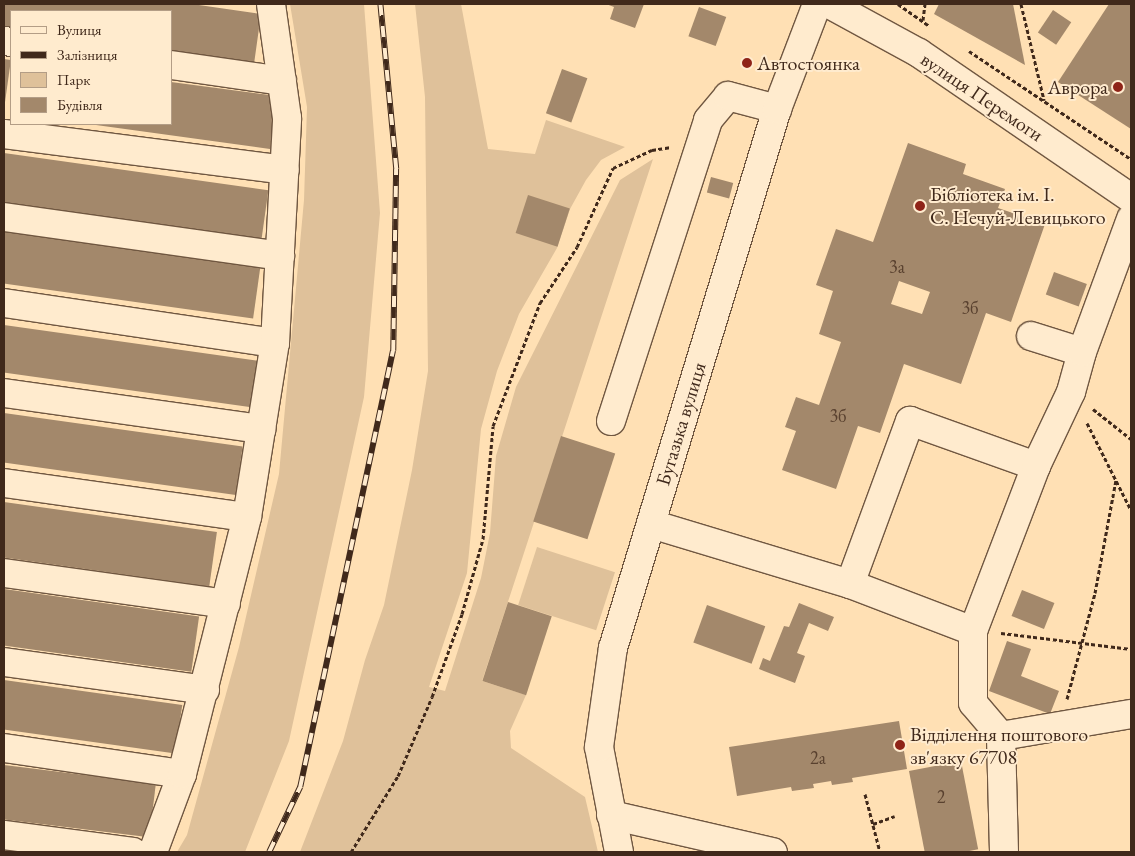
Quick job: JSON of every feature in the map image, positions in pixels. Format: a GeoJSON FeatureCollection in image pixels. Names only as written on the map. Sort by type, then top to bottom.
{"type":"FeatureCollection","features":[{"type":"Feature","properties":{"kind":"street"},"geometry":{"type":"LineString","coordinates":[[153,852],[182,774],[205,690],[247,518],[275,343],[288,118],[271,4]]}},
{"type":"Feature","properties":{"kind":"street","name":"Бугазька вулиця"},"geometry":{"type":"LineString","coordinates":[[619,852],[599,747],[613,648],[777,109],[817,4]]}},
{"type":"Feature","properties":{"kind":"street","name":"вулиця Перемоги"},"geometry":{"type":"LineString","coordinates":[[828,4],[919,53],[1131,198]]}},
{"type":"Feature","properties":{"kind":"street"},"geometry":{"type":"LineString","coordinates":[[172,65],[282,81]]}},
{"type":"Feature","properties":{"kind":"street"},"geometry":{"type":"LineString","coordinates":[[611,421],[708,120],[728,96],[777,109]]}},
{"type":"Feature","properties":{"kind":"street"},"geometry":{"type":"LineString","coordinates":[[4,134],[285,170]]}},
{"type":"Feature","properties":{"kind":"street"},"geometry":{"type":"LineString","coordinates":[[4,217],[280,256]]}},
{"type":"Feature","properties":{"kind":"street"},"geometry":{"type":"LineString","coordinates":[[1004,852],[1001,736],[973,703],[973,631],[1036,466],[1071,392],[1082,352],[1131,219]]}},
{"type":"Feature","properties":{"kind":"street"},"geometry":{"type":"LineString","coordinates":[[4,303],[275,343]]}},
{"type":"Feature","properties":{"kind":"street"},"geometry":{"type":"LineString","coordinates":[[1031,336],[1082,352]]}},
{"type":"Feature","properties":{"kind":"street"},"geometry":{"type":"LineString","coordinates":[[4,393],[261,428]]}},
{"type":"Feature","properties":{"kind":"street"},"geometry":{"type":"LineString","coordinates":[[850,584],[910,421],[1036,466]]}},
{"type":"Feature","properties":{"kind":"street"},"geometry":{"type":"LineString","coordinates":[[4,483],[247,518]]}},
{"type":"Feature","properties":{"kind":"street"},"geometry":{"type":"LineString","coordinates":[[651,524],[850,584],[973,631]]}},
{"type":"Feature","properties":{"kind":"street"},"geometry":{"type":"LineString","coordinates":[[4,573],[226,604]]}},
{"type":"Feature","properties":{"kind":"street"},"geometry":{"type":"LineString","coordinates":[[4,662],[205,690]]}},
{"type":"Feature","properties":{"kind":"street"},"geometry":{"type":"LineString","coordinates":[[1001,736],[1131,714]]}},
{"type":"Feature","properties":{"kind":"street"},"geometry":{"type":"LineString","coordinates":[[4,748],[182,774]]}},
{"type":"Feature","properties":{"kind":"street"},"geometry":{"type":"LineString","coordinates":[[611,815],[773,852]]}},
{"type":"Feature","properties":{"kind":"street"},"geometry":{"type":"LineString","coordinates":[[4,835],[133,852]]}},
{"type":"Feature","properties":{"kind":"path"},"geometry":{"type":"LineString","coordinates":[[898,4],[931,26]]}},
{"type":"Feature","properties":{"kind":"path"},"geometry":{"type":"LineString","coordinates":[[1021,4],[1044,101]]}},
{"type":"Feature","properties":{"kind":"path"},"geometry":{"type":"LineString","coordinates":[[963,48],[1131,159]]}},
{"type":"Feature","properties":{"kind":"path"},"geometry":{"type":"LineString","coordinates":[[351,852],[398,776],[432,697],[462,614],[483,539],[493,426],[540,303],[577,247],[614,168],[652,150],[701,142]]}},
{"type":"Feature","properties":{"kind":"path"},"geometry":{"type":"LineString","coordinates":[[1071,392],[1131,439]]}},
{"type":"Feature","properties":{"kind":"path"},"geometry":{"type":"LineString","coordinates":[[1071,392],[1131,510]]}},
{"type":"Feature","properties":{"kind":"path"},"geometry":{"type":"LineString","coordinates":[[1060,726],[1095,593],[1116,480]]}},
{"type":"Feature","properties":{"kind":"path"},"geometry":{"type":"LineString","coordinates":[[973,631],[1025,634],[1131,649]]}},
{"type":"Feature","properties":{"kind":"path"},"geometry":{"type":"LineString","coordinates":[[865,794],[880,852]]}},
{"type":"Feature","properties":{"kind":"path"},"geometry":{"type":"LineString","coordinates":[[873,824],[895,816]]}},
{"type":"Feature","properties":{"kind":"green space"},"geometry":{"type":"Polygon","coordinates":[[[290,4],[364,4],[380,213],[364,397],[289,741],[245,852],[177,852],[187,835],[239,647],[279,474],[304,200],[307,107],[290,4]]]}},
{"type":"Feature","properties":{"kind":"green space"},"geometry":{"type":"Polygon","coordinates":[[[415,4],[461,4],[488,149],[535,154],[546,120],[625,147],[601,160],[586,180],[570,209],[557,248],[519,314],[497,371],[481,429],[467,573],[429,687],[445,691],[481,578],[490,533],[496,456],[516,387],[620,180],[653,159],[482,681],[526,695],[510,731],[511,748],[585,797],[598,852],[300,852],[343,741],[365,660],[384,605],[412,470],[428,371],[425,97],[415,4]]]}},
{"type":"Feature","properties":{"kind":"green space"},"geometry":{"type":"Polygon","coordinates":[[[537,547],[615,572],[596,630],[518,605],[537,547]]]}},
{"type":"Feature","properties":{"kind":"building"},"geometry":{"type":"Polygon","coordinates":[[[4,4],[192,4],[261,14],[254,64],[172,51],[172,10],[10,10],[10,27],[4,26],[4,4]]]}},
{"type":"Feature","properties":{"kind":"building"},"geometry":{"type":"Polygon","coordinates":[[[606,4],[644,4],[635,28],[610,19],[614,7],[606,4]]]}},
{"type":"Feature","properties":{"kind":"building"},"geometry":{"type":"Polygon","coordinates":[[[939,4],[1013,4],[1025,65],[934,14],[939,4]]]}},
{"type":"Feature","properties":{"kind":"building"},"geometry":{"type":"Polygon","coordinates":[[[1109,4],[1131,4],[1131,129],[1058,82],[1109,4]]]}},
{"type":"Feature","properties":{"kind":"building"},"geometry":{"type":"Polygon","coordinates":[[[699,7],[726,17],[716,46],[688,36],[699,7]]]}},
{"type":"Feature","properties":{"kind":"building"},"geometry":{"type":"Polygon","coordinates":[[[1053,10],[1071,22],[1056,45],[1038,32],[1053,10]]]}},
{"type":"Feature","properties":{"kind":"building"},"geometry":{"type":"Polygon","coordinates":[[[4,59],[10,60],[10,67],[4,109],[4,59]]]}},
{"type":"Feature","properties":{"kind":"building"},"geometry":{"type":"Polygon","coordinates":[[[562,69],[587,78],[571,122],[546,113],[562,69]]]}},
{"type":"Feature","properties":{"kind":"building"},"geometry":{"type":"Polygon","coordinates":[[[172,82],[277,96],[270,149],[96,125],[172,125],[172,82]]]}},
{"type":"Feature","properties":{"kind":"building"},"geometry":{"type":"Polygon","coordinates":[[[908,143],[966,164],[963,174],[1005,189],[998,208],[1045,224],[1011,322],[986,313],[961,384],[904,364],[880,433],[858,426],[836,489],[782,470],[796,431],[785,427],[796,397],[819,405],[841,342],[819,334],[833,291],[816,285],[836,229],[873,242],[908,143]],[[899,281],[891,304],[922,314],[930,292],[899,281]]]}},
{"type":"Feature","properties":{"kind":"building"},"geometry":{"type":"Polygon","coordinates":[[[4,153],[268,190],[261,243],[4,207],[4,153]]]}},
{"type":"Feature","properties":{"kind":"building"},"geometry":{"type":"Polygon","coordinates":[[[711,177],[733,183],[729,198],[707,192],[711,177]]]}},
{"type":"Feature","properties":{"kind":"building"},"geometry":{"type":"Polygon","coordinates":[[[528,195],[570,209],[557,247],[516,233],[528,195]]]}},
{"type":"Feature","properties":{"kind":"building"},"geometry":{"type":"Polygon","coordinates":[[[4,230],[260,266],[253,319],[4,284],[4,230]]]}},
{"type":"Feature","properties":{"kind":"building"},"geometry":{"type":"Polygon","coordinates":[[[1054,272],[1087,284],[1079,307],[1046,295],[1054,272]]]}},
{"type":"Feature","properties":{"kind":"building"},"geometry":{"type":"Polygon","coordinates":[[[4,325],[261,361],[255,408],[4,372],[4,325]]]}},
{"type":"Feature","properties":{"kind":"building"},"geometry":{"type":"Polygon","coordinates":[[[4,413],[243,447],[236,495],[4,462],[4,413]]]}},
{"type":"Feature","properties":{"kind":"building"},"geometry":{"type":"Polygon","coordinates":[[[561,436],[615,454],[587,539],[533,522],[561,436]]]}},
{"type":"Feature","properties":{"kind":"building"},"geometry":{"type":"Polygon","coordinates":[[[4,502],[217,532],[209,586],[4,558],[4,502]]]}},
{"type":"Feature","properties":{"kind":"building"},"geometry":{"type":"Polygon","coordinates":[[[4,589],[199,616],[191,672],[4,646],[4,589]]]}},
{"type":"Feature","properties":{"kind":"building"},"geometry":{"type":"Polygon","coordinates":[[[1022,590],[1054,603],[1044,629],[1012,616],[1022,590]]]}},
{"type":"Feature","properties":{"kind":"building"},"geometry":{"type":"Polygon","coordinates":[[[508,602],[552,616],[526,695],[482,681],[508,602]]]}},
{"type":"Feature","properties":{"kind":"building"},"geometry":{"type":"Polygon","coordinates":[[[799,603],[834,617],[828,631],[809,623],[797,653],[805,656],[795,683],[759,669],[763,658],[770,661],[784,626],[789,627],[799,603]]]}},
{"type":"Feature","properties":{"kind":"building"},"geometry":{"type":"Polygon","coordinates":[[[707,605],[765,626],[752,664],[693,643],[707,605]]]}},
{"type":"Feature","properties":{"kind":"building"},"geometry":{"type":"Polygon","coordinates":[[[1007,641],[1031,649],[1021,676],[1059,691],[1050,714],[989,691],[1007,641]]]}},
{"type":"Feature","properties":{"kind":"building"},"geometry":{"type":"Polygon","coordinates":[[[4,680],[182,705],[175,754],[4,729],[4,680]]]}},
{"type":"Feature","properties":{"kind":"building"},"geometry":{"type":"Polygon","coordinates":[[[899,721],[907,769],[852,778],[853,782],[832,785],[831,781],[813,784],[814,788],[792,791],[791,787],[737,796],[729,747],[899,721]]]}},
{"type":"Feature","properties":{"kind":"building"},"geometry":{"type":"Polygon","coordinates":[[[961,761],[978,849],[965,852],[925,852],[909,771],[961,761]]]}},
{"type":"Feature","properties":{"kind":"building"},"geometry":{"type":"Polygon","coordinates":[[[4,765],[156,784],[149,837],[4,819],[4,765]]]}},
{"type":"Feature","properties":{"kind":"railway"},"geometry":{"type":"LineString","coordinates":[[269,852],[300,787],[393,351],[396,169],[380,4]]}},
{"type":"Feature","properties":{"kind":"place","name":"Автостоянка"},"geometry":{"type":"Point","coordinates":[747,63]}},
{"type":"Feature","properties":{"kind":"place","name":"Аврора"},"geometry":{"type":"Point","coordinates":[1118,87]}},
{"type":"Feature","properties":{"kind":"place","name":"Бібліотека ім. І. С. Нечуй-Левицького"},"geometry":{"type":"Point","coordinates":[920,206]}},
{"type":"Feature","properties":{"kind":"place","name":"Відділення поштового зв'язку 67708"},"geometry":{"type":"Point","coordinates":[900,745]}}]}
